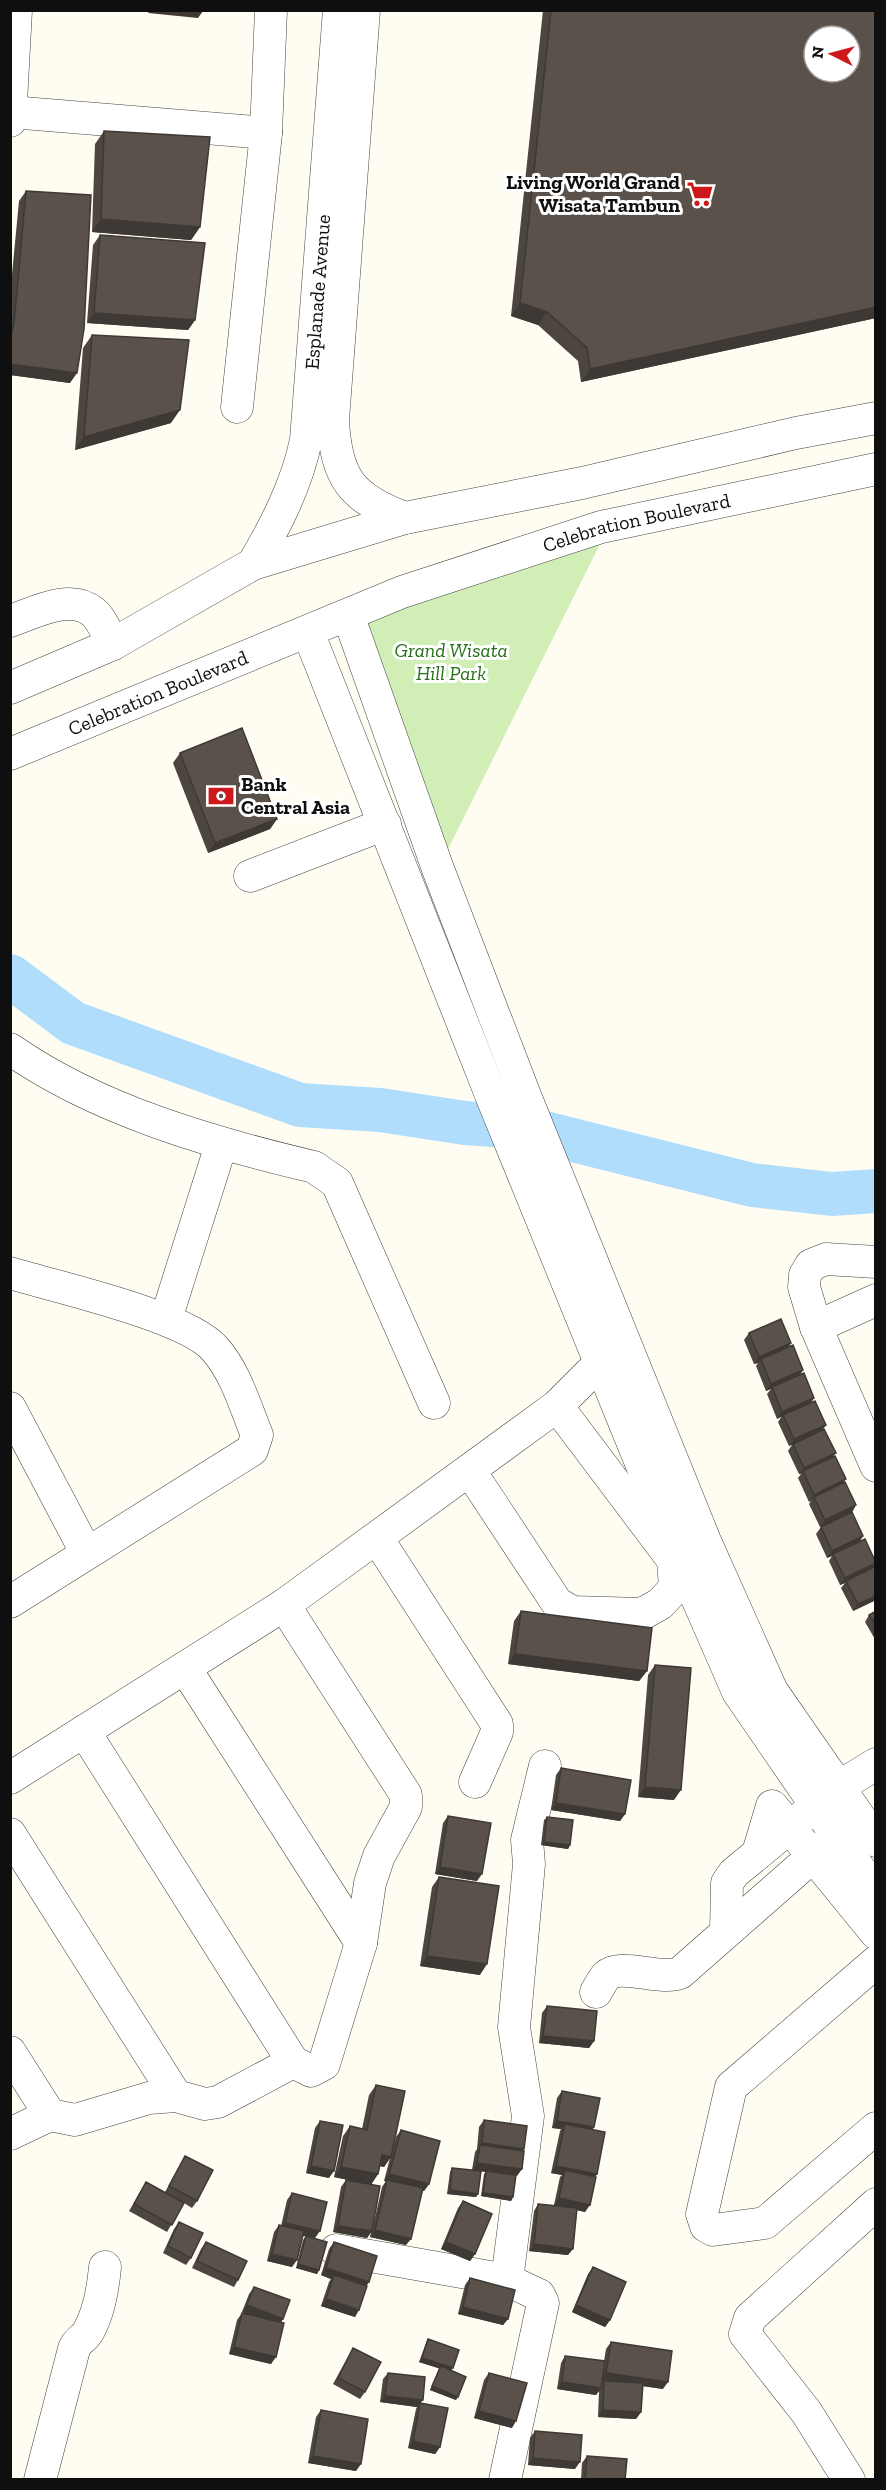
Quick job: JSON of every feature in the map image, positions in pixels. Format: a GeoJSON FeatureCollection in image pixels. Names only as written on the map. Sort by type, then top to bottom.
{"type":"FeatureCollection","features":[{"type":"Feature","properties":{"kind":"street"},"geometry":{"type":"LineString","coordinates":[[16,10],[11,116],[266,134]]}},
{"type":"Feature","properties":{"kind":"street"},"geometry":{"type":"LineString","coordinates":[[237,407],[266,134],[271,10]]}},
{"type":"Feature","properties":{"kind":"street","name":"Esplanade Avenue"},"geometry":{"type":"LineString","coordinates":[[253,564],[298,474],[306,440],[339,10]]}},
{"type":"Feature","properties":{"kind":"street","name":"Esplanade Avenue"},"geometry":{"type":"LineString","coordinates":[[364,10],[333,420],[335,446],[340,466],[354,489],[375,506],[405,518]]}},
{"type":"Feature","properties":{"kind":"street"},"geometry":{"type":"LineString","coordinates":[[10,688],[114,644],[253,564],[405,518],[582,483],[796,433],[875,418]]}},
{"type":"Feature","properties":{"kind":"street","name":"Celebration Boulevard"},"geometry":{"type":"LineString","coordinates":[[10,754],[402,592],[601,527],[876,469]]}},
{"type":"Feature","properties":{"kind":"street"},"geometry":{"type":"LineString","coordinates":[[10,621],[59,604],[82,605],[95,613],[114,644]]}},
{"type":"Feature","properties":{"kind":"street"},"geometry":{"type":"LineString","coordinates":[[348,615],[438,869],[542,1139],[705,1540],[772,1691],[840,1786],[871,1824],[836,1836],[680,1973],[670,1977],[618,1970],[607,1975],[596,1992]]}},
{"type":"Feature","properties":{"kind":"street"},"geometry":{"type":"LineString","coordinates":[[308,632],[493,1100],[682,1566],[738,1692],[876,1893]]}},
{"type":"Feature","properties":{"kind":"street"},"geometry":{"type":"LineString","coordinates":[[250,876],[385,824]]}},
{"type":"Feature","properties":{"kind":"street"},"geometry":{"type":"LineString","coordinates":[[10,1049],[37,1068],[85,1092],[221,1145],[314,1167],[337,1183],[434,1403]]}},
{"type":"Feature","properties":{"kind":"street"},"geometry":{"type":"LineString","coordinates":[[166,1319],[221,1145]]}},
{"type":"Feature","properties":{"kind":"street"},"geometry":{"type":"LineString","coordinates":[[876,1262],[826,1259],[811,1265],[805,1275],[804,1287],[816,1327],[876,1466]]}},
{"type":"Feature","properties":{"kind":"street"},"geometry":{"type":"LineString","coordinates":[[10,1273],[166,1319],[213,1346],[231,1370],[257,1435],[256,1444],[252,1450],[86,1552],[10,1602]]}},
{"type":"Feature","properties":{"kind":"street"},"geometry":{"type":"LineString","coordinates":[[816,1327],[876,1300]]}},
{"type":"Feature","properties":{"kind":"street"},"geometry":{"type":"LineString","coordinates":[[10,1778],[284,1605],[556,1406],[623,1340]]}},
{"type":"Feature","properties":{"kind":"street"},"geometry":{"type":"LineString","coordinates":[[470,1470],[557,1603],[572,1612],[642,1614],[660,1604],[675,1588],[673,1560],[556,1406]]}},
{"type":"Feature","properties":{"kind":"street"},"geometry":{"type":"LineString","coordinates":[[10,1408],[86,1552]]}},
{"type":"Feature","properties":{"kind":"street"},"geometry":{"type":"LineString","coordinates":[[377,1538],[497,1724],[497,1732],[475,1782]]}},
{"type":"Feature","properties":{"kind":"street"},"geometry":{"type":"LineString","coordinates":[[84,1731],[293,2062],[311,2071],[324,2064],[361,1943],[370,1882],[379,1856],[406,1807],[406,1795],[284,1605]]}},
{"type":"Feature","properties":{"kind":"street"},"geometry":{"type":"LineString","coordinates":[[185,1668],[361,1943]]}},
{"type":"Feature","properties":{"kind":"street"},"geometry":{"type":"LineString","coordinates":[[726,1932],[727,1883],[734,1872],[758,1853],[780,1818],[816,1805],[840,1786],[876,1764]]}},
{"type":"Feature","properties":{"kind":"street"},"geometry":{"type":"LineString","coordinates":[[507,2280],[528,2116],[514,2027],[529,1864],[527,1840],[545,1766]]}},
{"type":"Feature","properties":{"kind":"street"},"geometry":{"type":"LineString","coordinates":[[776,1776],[780,1818],[876,1933]]}},
{"type":"Feature","properties":{"kind":"street"},"geometry":{"type":"LineString","coordinates":[[10,1834],[176,2096]]}},
{"type":"Feature","properties":{"kind":"street"},"geometry":{"type":"LineString","coordinates":[[876,1962],[731,2087],[702,2214],[705,2226],[713,2230],[765,2223],[876,2128]]}},
{"type":"Feature","properties":{"kind":"street"},"geometry":{"type":"LineString","coordinates":[[10,2052],[50,2115]]}},
{"type":"Feature","properties":{"kind":"street"},"geometry":{"type":"LineString","coordinates":[[10,2134],[50,2115],[75,2120],[149,2098],[176,2096],[206,2104],[218,2102],[293,2062]]}},
{"type":"Feature","properties":{"kind":"street"},"geometry":{"type":"LineString","coordinates":[[849,2480],[807,2413],[745,2334],[750,2318],[876,2204]]}},
{"type":"Feature","properties":{"kind":"street"},"geometry":{"type":"LineString","coordinates":[[336,2250],[507,2280],[539,2295],[543,2303],[505,2480]]}},
{"type":"Feature","properties":{"kind":"street"},"geometry":{"type":"LineString","coordinates":[[40,2480],[46,2449],[74,2349],[77,2340],[87,2334],[96,2311],[105,2267]]}},
{"type":"Feature","properties":{"kind":"green space","name":"Grand Wisata Hill Park"},"geometry":{"type":"Polygon","coordinates":[[[609,526],[438,869],[348,615],[609,526]]]}},
{"type":"Feature","properties":{"kind":"building","name":"Living World Grand Wisata Tambun"},"geometry":{"type":"Polygon","coordinates":[[[551,10],[876,10],[876,307],[590,369],[587,348],[547,312],[520,303],[551,10]]]}},
{"type":"Feature","properties":{"kind":"building"},"geometry":{"type":"Polygon","coordinates":[[[104,131],[210,137],[200,227],[101,219],[104,131]]]}},
{"type":"Feature","properties":{"kind":"building"},"geometry":{"type":"Polygon","coordinates":[[[26,191],[91,195],[84,329],[77,373],[10,364],[10,340],[14,323],[26,191]]]}},
{"type":"Feature","properties":{"kind":"building"},"geometry":{"type":"Polygon","coordinates":[[[100,235],[205,243],[195,320],[94,313],[100,235]]]}},
{"type":"Feature","properties":{"kind":"building"},"geometry":{"type":"Polygon","coordinates":[[[92,335],[189,340],[180,410],[84,437],[92,335]]]}},
{"type":"Feature","properties":{"kind":"building","name":"Bank Central Asia"},"geometry":{"type":"Polygon","coordinates":[[[242,728],[277,819],[215,843],[180,753],[242,728]]]}},
{"type":"Feature","properties":{"kind":"building"},"geometry":{"type":"Polygon","coordinates":[[[781,1319],[791,1343],[759,1357],[749,1333],[781,1319]]]}},
{"type":"Feature","properties":{"kind":"building"},"geometry":{"type":"Polygon","coordinates":[[[793,1345],[803,1370],[771,1384],[761,1359],[793,1345]]]}},
{"type":"Feature","properties":{"kind":"building"},"geometry":{"type":"Polygon","coordinates":[[[804,1373],[814,1398],[782,1412],[772,1387],[804,1373]]]}},
{"type":"Feature","properties":{"kind":"building"},"geometry":{"type":"Polygon","coordinates":[[[815,1401],[826,1425],[794,1439],[783,1415],[815,1401]]]}},
{"type":"Feature","properties":{"kind":"building"},"geometry":{"type":"Polygon","coordinates":[[[824,1429],[836,1453],[804,1468],[793,1444],[824,1429]]]}},
{"type":"Feature","properties":{"kind":"building"},"geometry":{"type":"Polygon","coordinates":[[[835,1456],[846,1479],[814,1495],[803,1471],[835,1456]]]}},
{"type":"Feature","properties":{"kind":"building"},"geometry":{"type":"Polygon","coordinates":[[[845,1482],[856,1505],[825,1520],[814,1497],[845,1482]]]}},
{"type":"Feature","properties":{"kind":"building"},"geometry":{"type":"Polygon","coordinates":[[[852,1512],[863,1536],[832,1551],[821,1527],[852,1512]]]}},
{"type":"Feature","properties":{"kind":"building"},"geometry":{"type":"Polygon","coordinates":[[[865,1539],[876,1563],[845,1578],[833,1554],[865,1539]]]}},
{"type":"Feature","properties":{"kind":"building"},"geometry":{"type":"Polygon","coordinates":[[[876,1566],[876,1596],[858,1604],[846,1581],[876,1566]]]}},
{"type":"Feature","properties":{"kind":"building"},"geometry":{"type":"Polygon","coordinates":[[[521,1611],[652,1628],[647,1671],[515,1654],[521,1611]]]}},
{"type":"Feature","properties":{"kind":"building"},"geometry":{"type":"Polygon","coordinates":[[[876,1611],[876,1625],[869,1615],[876,1611]]]}},
{"type":"Feature","properties":{"kind":"building"},"geometry":{"type":"Polygon","coordinates":[[[655,1665],[691,1668],[681,1790],[645,1787],[655,1665]]]}},
{"type":"Feature","properties":{"kind":"building"},"geometry":{"type":"Polygon","coordinates":[[[561,1768],[631,1780],[625,1814],[556,1803],[561,1768]]]}},
{"type":"Feature","properties":{"kind":"building"},"geometry":{"type":"Polygon","coordinates":[[[448,1816],[491,1823],[482,1874],[440,1867],[448,1816]]]}},
{"type":"Feature","properties":{"kind":"building"},"geometry":{"type":"Polygon","coordinates":[[[547,1817],[573,1820],[570,1845],[544,1842],[547,1817]]]}},
{"type":"Feature","properties":{"kind":"building"},"geometry":{"type":"Polygon","coordinates":[[[439,1877],[499,1886],[487,1964],[427,1956],[439,1877]]]}},
{"type":"Feature","properties":{"kind":"building"},"geometry":{"type":"Polygon","coordinates":[[[547,2006],[597,2011],[594,2041],[543,2036],[547,2006]]]}},
{"type":"Feature","properties":{"kind":"building"},"geometry":{"type":"Polygon","coordinates":[[[376,2085],[405,2091],[391,2157],[382,2155],[378,2174],[341,2167],[350,2126],[367,2130],[376,2085]]]}},
{"type":"Feature","properties":{"kind":"building"},"geometry":{"type":"Polygon","coordinates":[[[562,2091],[600,2098],[594,2127],[557,2121],[562,2091]]]}},
{"type":"Feature","properties":{"kind":"building"},"geometry":{"type":"Polygon","coordinates":[[[484,2120],[527,2126],[524,2149],[482,2143],[484,2120]]]}},
{"type":"Feature","properties":{"kind":"building"},"geometry":{"type":"Polygon","coordinates":[[[320,2121],[343,2125],[334,2171],[311,2166],[320,2121]]]}},
{"type":"Feature","properties":{"kind":"building"},"geometry":{"type":"Polygon","coordinates":[[[565,2124],[605,2132],[597,2174],[556,2166],[565,2124]]]}},
{"type":"Feature","properties":{"kind":"building"},"geometry":{"type":"Polygon","coordinates":[[[401,2130],[440,2141],[429,2184],[389,2174],[401,2130]]]}},
{"type":"Feature","properties":{"kind":"building"},"geometry":{"type":"Polygon","coordinates":[[[480,2145],[524,2151],[522,2169],[477,2163],[480,2145]]]}},
{"type":"Feature","properties":{"kind":"building"},"geometry":{"type":"Polygon","coordinates":[[[185,2156],[213,2170],[197,2201],[169,2186],[185,2156]]]}},
{"type":"Feature","properties":{"kind":"building"},"geometry":{"type":"Polygon","coordinates":[[[452,2168],[481,2171],[478,2194],[450,2190],[452,2168]]]}},
{"type":"Feature","properties":{"kind":"building"},"geometry":{"type":"Polygon","coordinates":[[[565,2170],[596,2177],[590,2205],[559,2198],[565,2170]]]}},
{"type":"Feature","properties":{"kind":"building"},"geometry":{"type":"Polygon","coordinates":[[[486,2171],[516,2175],[513,2197],[483,2193],[486,2171]]]}},
{"type":"Feature","properties":{"kind":"building"},"geometry":{"type":"Polygon","coordinates":[[[346,2180],[380,2186],[372,2231],[338,2226],[346,2180]]]}},
{"type":"Feature","properties":{"kind":"building"},"geometry":{"type":"Polygon","coordinates":[[[387,2180],[423,2188],[411,2239],[375,2230],[387,2180]]]}},
{"type":"Feature","properties":{"kind":"building"},"geometry":{"type":"Polygon","coordinates":[[[146,2182],[184,2203],[172,2225],[134,2204],[146,2182]]]}},
{"type":"Feature","properties":{"kind":"building"},"geometry":{"type":"Polygon","coordinates":[[[292,2193],[327,2202],[320,2231],[285,2223],[292,2193]]]}},
{"type":"Feature","properties":{"kind":"building"},"geometry":{"type":"Polygon","coordinates":[[[463,2201],[492,2214],[475,2254],[446,2242],[463,2201]]]}},
{"type":"Feature","properties":{"kind":"building"},"geometry":{"type":"Polygon","coordinates":[[[538,2204],[577,2208],[573,2249],[534,2244],[538,2204]]]}},
{"type":"Feature","properties":{"kind":"building"},"geometry":{"type":"Polygon","coordinates":[[[179,2222],[203,2233],[191,2258],[168,2246],[179,2222]]]}},
{"type":"Feature","properties":{"kind":"building"},"geometry":{"type":"Polygon","coordinates":[[[279,2225],[304,2231],[297,2260],[272,2254],[279,2225]]]}},
{"type":"Feature","properties":{"kind":"building"},"geometry":{"type":"Polygon","coordinates":[[[306,2236],[327,2242],[319,2270],[298,2264],[306,2236]]]}},
{"type":"Feature","properties":{"kind":"building"},"geometry":{"type":"Polygon","coordinates":[[[206,2242],[247,2261],[238,2280],[197,2261],[206,2242]]]}},
{"type":"Feature","properties":{"kind":"building"},"geometry":{"type":"Polygon","coordinates":[[[334,2242],[377,2256],[369,2282],[326,2268],[334,2242]]]}},
{"type":"Feature","properties":{"kind":"building"},"geometry":{"type":"Polygon","coordinates":[[[593,2267],[626,2282],[610,2320],[576,2305],[593,2267]]]}},
{"type":"Feature","properties":{"kind":"building"},"geometry":{"type":"Polygon","coordinates":[[[334,2275],[367,2286],[359,2310],[326,2299],[334,2275]]]}},
{"type":"Feature","properties":{"kind":"building"},"geometry":{"type":"Polygon","coordinates":[[[470,2278],[515,2290],[508,2319],[463,2307],[470,2278]]]}},
{"type":"Feature","properties":{"kind":"building"},"geometry":{"type":"Polygon","coordinates":[[[254,2287],[290,2300],[283,2319],[247,2305],[254,2287]]]}},
{"type":"Feature","properties":{"kind":"building"},"geometry":{"type":"Polygon","coordinates":[[[242,2313],[284,2323],[276,2357],[234,2347],[242,2313]]]}},
{"type":"Feature","properties":{"kind":"building"},"geometry":{"type":"Polygon","coordinates":[[[428,2339],[459,2350],[453,2368],[422,2358],[428,2339]]]}},
{"type":"Feature","properties":{"kind":"building"},"geometry":{"type":"Polygon","coordinates":[[[611,2342],[672,2351],[668,2382],[606,2373],[611,2342]]]}},
{"type":"Feature","properties":{"kind":"building"},"geometry":{"type":"Polygon","coordinates":[[[353,2348],[381,2362],[365,2392],[338,2378],[353,2348]]]}},
{"type":"Feature","properties":{"kind":"building"},"geometry":{"type":"Polygon","coordinates":[[[565,2356],[605,2361],[601,2388],[562,2382],[565,2356]]]}},
{"type":"Feature","properties":{"kind":"building"},"geometry":{"type":"Polygon","coordinates":[[[441,2366],[466,2377],[458,2397],[432,2386],[441,2366]]]}},
{"type":"Feature","properties":{"kind":"building"},"geometry":{"type":"Polygon","coordinates":[[[388,2373],[425,2377],[423,2400],[385,2396],[388,2373]]]}},
{"type":"Feature","properties":{"kind":"building"},"geometry":{"type":"Polygon","coordinates":[[[489,2373],[527,2383],[516,2421],[479,2411],[489,2373]]]}},
{"type":"Feature","properties":{"kind":"building"},"geometry":{"type":"Polygon","coordinates":[[[604,2381],[643,2383],[641,2412],[603,2410],[604,2381]]]}},
{"type":"Feature","properties":{"kind":"building"},"geometry":{"type":"Polygon","coordinates":[[[420,2403],[448,2408],[440,2447],[413,2441],[420,2403]]]}},
{"type":"Feature","properties":{"kind":"building"},"geometry":{"type":"Polygon","coordinates":[[[321,2410],[368,2419],[361,2464],[313,2456],[321,2410]]]}},
{"type":"Feature","properties":{"kind":"building"},"geometry":{"type":"Polygon","coordinates":[[[535,2431],[582,2435],[580,2462],[533,2458],[535,2431]]]}},
{"type":"Feature","properties":{"kind":"building"},"geometry":{"type":"Polygon","coordinates":[[[587,2456],[627,2459],[625,2480],[585,2480],[587,2456]]]}},
{"type":"Feature","properties":{"kind":"waterway"},"geometry":{"type":"LineString","coordinates":[[10,976],[73,1023],[300,1105],[380,1110],[465,1123],[521,1127],[752,1185],[832,1194],[876,1191]]}},
{"type":"Feature","properties":{"kind":"place","name":"Living World Grand Wisata Tambun"},"geometry":{"type":"Point","coordinates":[700,194]}},
{"type":"Feature","properties":{"kind":"place","name":"Bank Central Asia"},"geometry":{"type":"Point","coordinates":[221,796]}}]}
